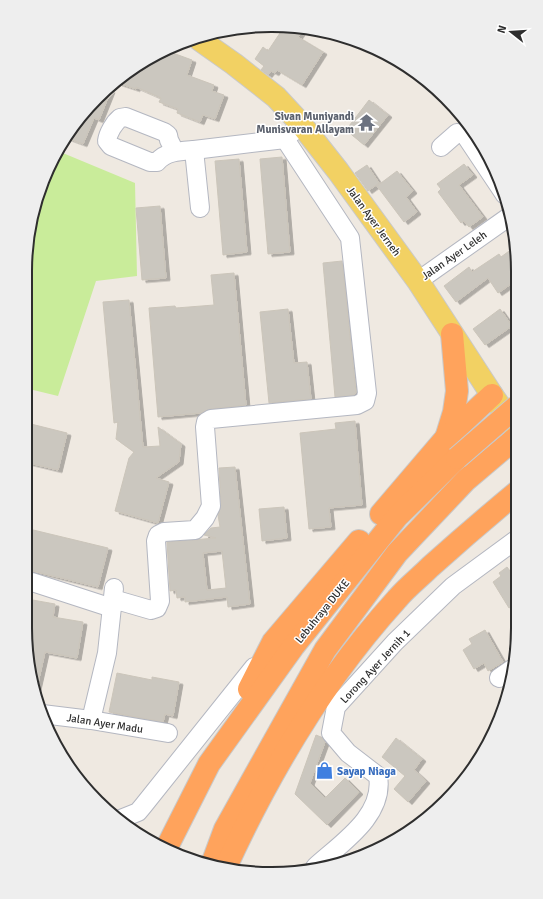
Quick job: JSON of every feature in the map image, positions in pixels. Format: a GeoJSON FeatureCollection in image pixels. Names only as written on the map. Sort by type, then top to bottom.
{"type":"FeatureCollection","features":[{"type":"Feature","properties":{"kind":"highway"},"geometry":{"type":"LineString","coordinates":[[445,439],[454,412],[457,391],[452,334]]}},
{"type":"Feature","properties":{"kind":"highway"},"geometry":{"type":"LineString","coordinates":[[208,764],[273,642],[445,439],[492,396]]}},
{"type":"Feature","properties":{"kind":"highway","name":"Lebuhraya DUKE"},"geometry":{"type":"LineString","coordinates":[[169,844],[208,764],[292,647],[392,524],[457,458],[511,412]]}},
{"type":"Feature","properties":{"kind":"highway"},"geometry":{"type":"LineString","coordinates":[[214,860],[225,829],[324,650],[397,552],[466,480],[511,443]]}},
{"type":"Feature","properties":{"kind":"highway"},"geometry":{"type":"LineString","coordinates":[[228,863],[249,818],[301,728],[349,656],[398,598],[468,532],[511,498]]}},
{"type":"Feature","properties":{"kind":"main road","name":"Jalan Ayer Jerneh"},"geometry":{"type":"LineString","coordinates":[[203,42],[276,97],[301,124],[351,189],[418,281],[492,396],[511,422]]}},
{"type":"Feature","properties":{"kind":"street"},"geometry":{"type":"LineString","coordinates":[[175,152],[285,139],[301,124]]}},
{"type":"Feature","properties":{"kind":"street"},"geometry":{"type":"LineString","coordinates":[[441,147],[457,133],[465,135],[486,166]]}},
{"type":"Feature","properties":{"kind":"street"},"geometry":{"type":"LineString","coordinates":[[32,582],[113,598],[151,610],[157,608],[160,601],[156,541],[158,535],[164,532],[195,530],[211,506],[205,427],[206,422],[211,419],[357,405],[365,401],[367,393],[350,238],[285,139]]}},
{"type":"Feature","properties":{"kind":"street"},"geometry":{"type":"LineString","coordinates":[[194,150],[200,208]]}},
{"type":"Feature","properties":{"kind":"street"},"geometry":{"type":"LineString","coordinates":[[329,205],[351,189]]}},
{"type":"Feature","properties":{"kind":"street","name":"Jalan Ayer Leleh"},"geometry":{"type":"LineString","coordinates":[[418,281],[505,220]]}},
{"type":"Feature","properties":{"kind":"street","name":"Lorong Ayer Jernih 1"},"geometry":{"type":"LineString","coordinates":[[322,861],[360,828],[374,806],[380,787],[378,776],[348,753],[330,733],[336,707],[395,642],[453,586],[511,544]]}},
{"type":"Feature","properties":{"kind":"street"},"geometry":{"type":"LineString","coordinates":[[91,720],[108,653],[113,598]]}},
{"type":"Feature","properties":{"kind":"street"},"geometry":{"type":"LineString","coordinates":[[125,817],[138,812],[273,642]]}},
{"type":"Feature","properties":{"kind":"street","name":"Jalan Ayer Madu"},"geometry":{"type":"LineString","coordinates":[[49,715],[91,720],[168,734]]}},
{"type":"Feature","properties":{"kind":"green space"},"geometry":{"type":"Polygon","coordinates":[[[63,153],[135,183],[137,276],[96,281],[58,396],[32,390],[32,272],[34,240],[40,210],[50,180],[63,153]]]}},
{"type":"Feature","properties":{"kind":"building"},"geometry":{"type":"Polygon","coordinates":[[[280,33],[300,34],[298,37],[323,52],[302,85],[277,70],[275,73],[271,71],[268,75],[261,70],[264,66],[255,59],[263,47],[268,51],[280,33]]]}},
{"type":"Feature","properties":{"kind":"building"},"geometry":{"type":"Polygon","coordinates":[[[173,53],[192,60],[187,75],[214,85],[212,91],[224,95],[215,119],[203,115],[200,122],[177,113],[178,109],[159,102],[161,98],[136,87],[136,89],[122,84],[138,72],[173,53]]]}},
{"type":"Feature","properties":{"kind":"building"},"geometry":{"type":"Polygon","coordinates":[[[109,96],[99,120],[94,118],[83,144],[71,140],[91,114],[109,96]]]}},
{"type":"Feature","properties":{"kind":"building","name":"Sivan Muniyandi Munisvaran Allayam"},"geometry":{"type":"Polygon","coordinates":[[[369,100],[388,115],[364,145],[346,130],[369,100]]]}},
{"type":"Feature","properties":{"kind":"building"},"geometry":{"type":"Polygon","coordinates":[[[282,157],[290,252],[268,254],[260,159],[282,157]]]}},
{"type":"Feature","properties":{"kind":"building"},"geometry":{"type":"Polygon","coordinates":[[[239,159],[247,252],[223,255],[215,161],[239,159]]]}},
{"type":"Feature","properties":{"kind":"building"},"geometry":{"type":"Polygon","coordinates":[[[464,164],[473,175],[459,185],[483,217],[469,227],[464,221],[461,223],[438,192],[441,189],[437,184],[464,164]]]}},
{"type":"Feature","properties":{"kind":"building"},"geometry":{"type":"Polygon","coordinates":[[[367,165],[379,183],[368,191],[355,173],[367,165]]]}},
{"type":"Feature","properties":{"kind":"building"},"geometry":{"type":"Polygon","coordinates":[[[397,171],[413,191],[406,197],[417,212],[404,222],[377,186],[397,171]]]}},
{"type":"Feature","properties":{"kind":"building"},"geometry":{"type":"Polygon","coordinates":[[[160,206],[166,278],[142,280],[136,208],[160,206]]]}},
{"type":"Feature","properties":{"kind":"building"},"geometry":{"type":"Polygon","coordinates":[[[510,251],[511,284],[498,293],[488,278],[456,302],[444,286],[469,267],[472,272],[499,254],[501,257],[510,251]]]}},
{"type":"Feature","properties":{"kind":"building"},"geometry":{"type":"Polygon","coordinates":[[[342,261],[356,392],[354,395],[335,397],[323,263],[342,261]]]}},
{"type":"Feature","properties":{"kind":"building"},"geometry":{"type":"Polygon","coordinates":[[[234,273],[246,405],[210,409],[201,413],[158,417],[149,308],[175,306],[176,308],[214,305],[211,275],[234,273]]]}},
{"type":"Feature","properties":{"kind":"building"},"geometry":{"type":"Polygon","coordinates":[[[129,300],[143,447],[160,446],[158,427],[181,444],[179,462],[156,478],[169,482],[158,523],[115,511],[129,458],[134,452],[116,439],[118,422],[114,423],[103,302],[129,300]]]}},
{"type":"Feature","properties":{"kind":"building"},"geometry":{"type":"Polygon","coordinates":[[[288,309],[294,363],[307,362],[311,399],[269,403],[260,312],[288,309]]]}},
{"type":"Feature","properties":{"kind":"building"},"geometry":{"type":"Polygon","coordinates":[[[500,309],[511,325],[511,327],[485,345],[473,329],[500,309]]]}},
{"type":"Feature","properties":{"kind":"building"},"geometry":{"type":"Polygon","coordinates":[[[355,421],[362,505],[329,508],[331,527],[309,529],[300,433],[336,429],[335,423],[355,421]]]}},
{"type":"Feature","properties":{"kind":"building"},"geometry":{"type":"Polygon","coordinates":[[[32,424],[67,433],[58,470],[32,464],[32,424]]]}},
{"type":"Feature","properties":{"kind":"building"},"geometry":{"type":"Polygon","coordinates":[[[235,467],[250,604],[228,607],[227,597],[185,602],[185,597],[177,598],[176,590],[170,591],[167,542],[216,538],[204,535],[211,528],[220,527],[218,515],[221,505],[219,468],[235,467]],[[222,551],[203,553],[207,590],[226,588],[222,551]]]}},
{"type":"Feature","properties":{"kind":"building"},"geometry":{"type":"Polygon","coordinates":[[[284,507],[287,538],[262,541],[259,509],[284,507]]]}},
{"type":"Feature","properties":{"kind":"building"},"geometry":{"type":"Polygon","coordinates":[[[32,530],[108,548],[98,587],[32,571],[32,530]]]}},
{"type":"Feature","properties":{"kind":"building"},"geometry":{"type":"Polygon","coordinates":[[[507,567],[510,571],[511,570],[511,607],[509,608],[493,582],[501,576],[499,573],[507,567]]]}},
{"type":"Feature","properties":{"kind":"building"},"geometry":{"type":"Polygon","coordinates":[[[32,600],[55,604],[53,617],[83,622],[77,658],[45,652],[38,681],[34,659],[32,600]]]}},
{"type":"Feature","properties":{"kind":"building"},"geometry":{"type":"Polygon","coordinates":[[[485,630],[503,662],[488,671],[484,663],[474,669],[463,650],[472,644],[469,639],[485,630]]]}},
{"type":"Feature","properties":{"kind":"building"},"geometry":{"type":"Polygon","coordinates":[[[117,673],[152,680],[152,677],[179,682],[173,716],[165,714],[163,722],[109,712],[117,673]]]}},
{"type":"Feature","properties":{"kind":"building"},"geometry":{"type":"Polygon","coordinates":[[[316,735],[321,737],[325,742],[310,783],[325,798],[345,778],[359,792],[327,825],[295,794],[316,735]]]}},
{"type":"Feature","properties":{"kind":"building"},"geometry":{"type":"Polygon","coordinates":[[[396,738],[422,759],[414,770],[426,781],[408,802],[394,789],[405,776],[382,757],[396,738]]]}},
{"type":"Feature","properties":{"kind":"place","name":"Sivan Muniyandi Munisvaran Allayam"},"geometry":{"type":"Point","coordinates":[367,122]}},
{"type":"Feature","properties":{"kind":"place","name":"Sayap Niaga"},"geometry":{"type":"Point","coordinates":[324,771]}}]}
